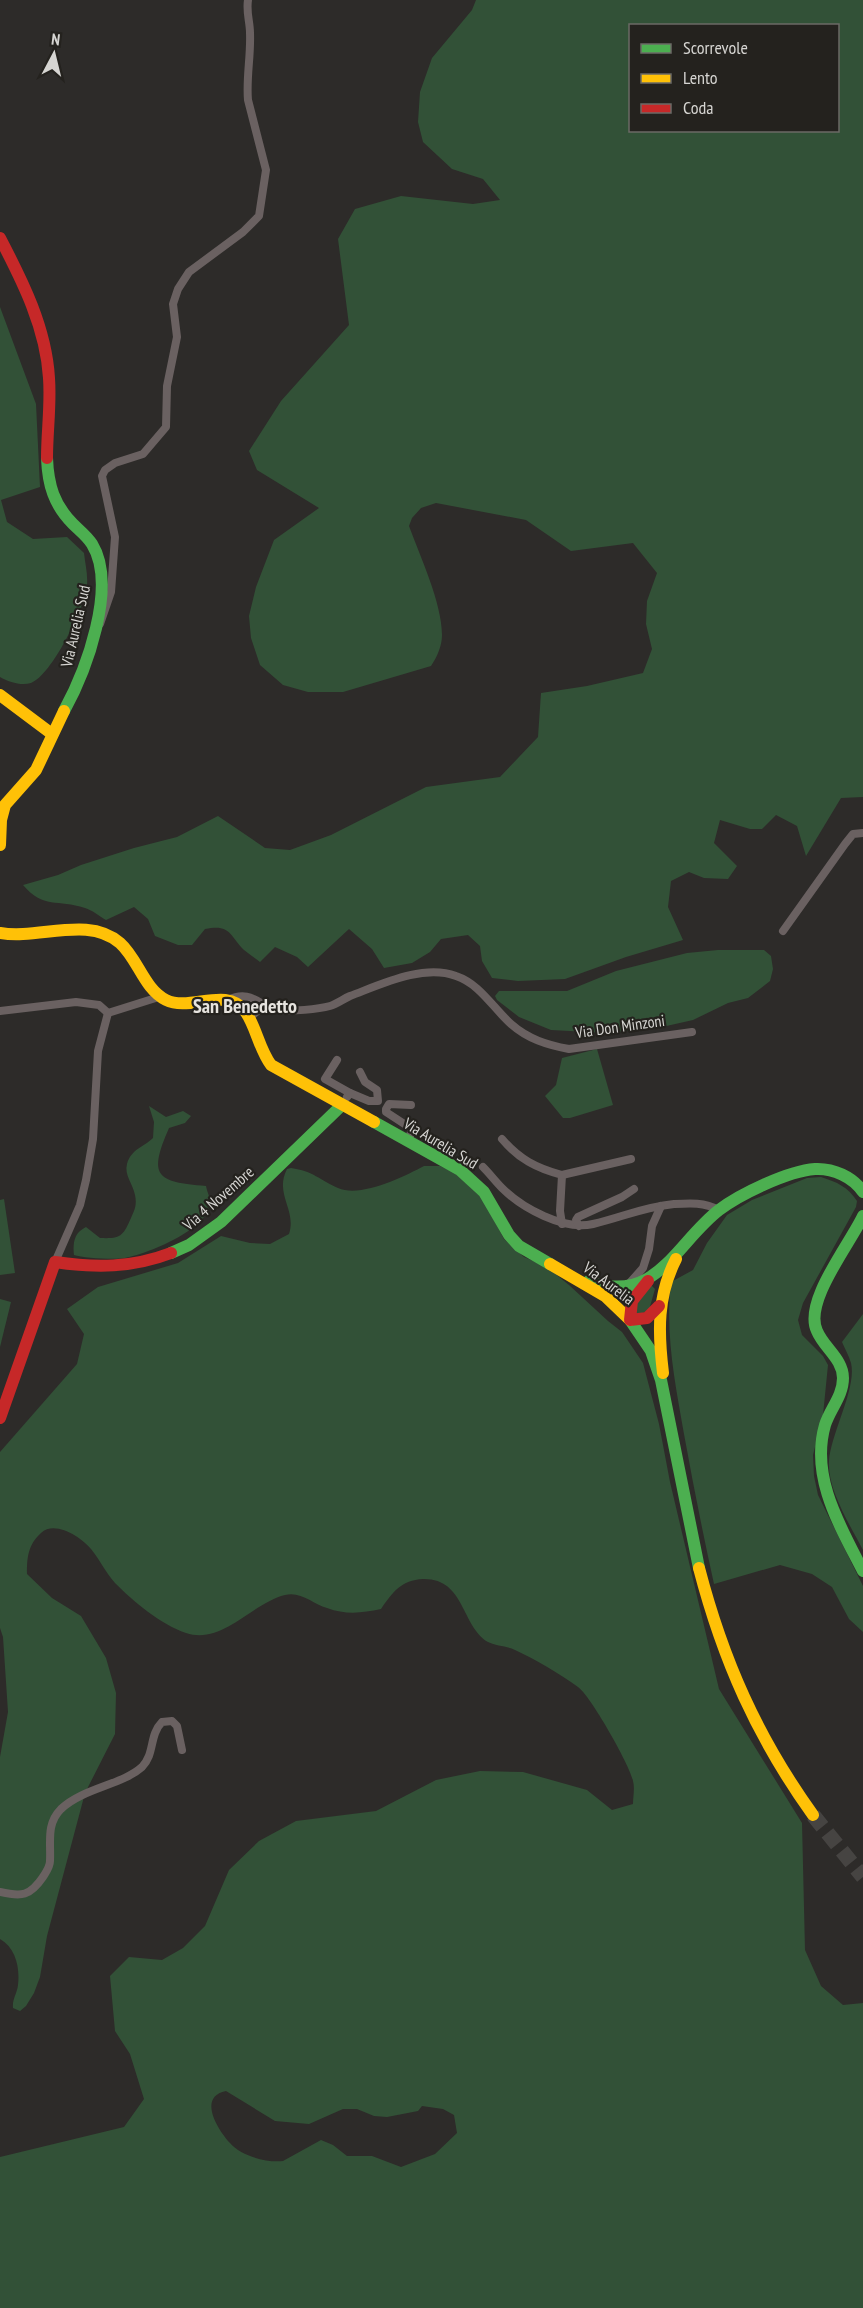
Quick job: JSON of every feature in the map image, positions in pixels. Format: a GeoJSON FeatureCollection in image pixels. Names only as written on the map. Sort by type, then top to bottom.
{"type":"FeatureCollection","features":[{"type":"Feature","properties":{"kind":"main road","name":"Via Aurelia Sud"},"geometry":{"type":"LineString","coordinates":[[0,238],[27,291],[42,334],[49,377],[48,452],[51,492],[64,514],[92,543],[101,562],[102,585],[92,637],[72,699],[52,734],[34,774],[5,805],[2,813],[0,845]]}},
{"type":"Feature","properties":{"kind":"main road"},"geometry":{"type":"LineString","coordinates":[[0,695],[52,734]]}},
{"type":"Feature","properties":{"kind":"main road"},"geometry":{"type":"LineString","coordinates":[[0,933],[22,936],[78,930],[100,932],[125,946],[153,988],[162,996],[177,1002],[228,1000]]}},
{"type":"Feature","properties":{"kind":"main road","name":"Via Aurelia Sud"},"geometry":{"type":"LineString","coordinates":[[228,1000],[240,1006],[249,1018],[265,1057],[271,1065],[450,1164],[470,1178],[487,1196],[505,1229],[519,1246],[598,1285],[609,1288],[625,1287],[655,1275],[719,1210],[749,1193],[814,1169],[835,1172],[862,1190]]}},
{"type":"Feature","properties":{"kind":"main road","name":"Via 4 Novembre"},"geometry":{"type":"LineString","coordinates":[[55,1262],[90,1267],[124,1266],[160,1257],[189,1245],[221,1222],[342,1105]]}},
{"type":"Feature","properties":{"kind":"main road"},"geometry":{"type":"LineString","coordinates":[[863,1216],[820,1296],[813,1316],[818,1335],[839,1364],[843,1381],[842,1389],[825,1423],[821,1476],[833,1511],[863,1571]]}},
{"type":"Feature","properties":{"kind":"main road"},"geometry":{"type":"LineString","coordinates":[[681,1251],[666,1278],[659,1306],[657,1329],[666,1398],[697,1561],[724,1655],[746,1705],[792,1788],[813,1815]]}},
{"type":"Feature","properties":{"kind":"main road"},"geometry":{"type":"LineString","coordinates":[[0,1418],[55,1262]]}},
{"type":"Feature","properties":{"kind":"main road","name":"Via Aurelia"},"geometry":{"type":"LineString","coordinates":[[568,1272],[605,1296],[630,1320],[651,1351],[666,1398]]}},
{"type":"Feature","properties":{"kind":"main road"},"geometry":{"type":"LineString","coordinates":[[655,1275],[632,1301],[630,1320],[647,1319],[659,1306]]}},
{"type":"Feature","properties":{"kind":"street"},"geometry":{"type":"LineString","coordinates":[[92,637],[103,619],[111,592],[114,567],[115,537],[102,476],[105,470],[115,463],[143,454],[166,427],[167,386],[177,337],[173,304],[178,289],[189,272],[243,232],[259,216],[266,170],[248,100],[250,32],[246,8],[248,0]]}},
{"type":"Feature","properties":{"kind":"street"},"geometry":{"type":"LineString","coordinates":[[783,931],[853,834],[863,833]]}},
{"type":"Feature","properties":{"kind":"street","name":"Via Don Minzoni"},"geometry":{"type":"LineString","coordinates":[[228,1000],[244,996],[259,1000],[280,1011],[330,1006],[410,975],[431,972],[448,973],[469,982],[510,1024],[536,1041],[550,1045],[569,1049],[692,1032]]}},
{"type":"Feature","properties":{"kind":"street"},"geometry":{"type":"LineString","coordinates":[[108,1013],[162,996]]}},
{"type":"Feature","properties":{"kind":"street"},"geometry":{"type":"LineString","coordinates":[[0,1011],[76,1002],[99,1005],[108,1013]]}},
{"type":"Feature","properties":{"kind":"street"},"geometry":{"type":"LineString","coordinates":[[249,1018],[266,1005]]}},
{"type":"Feature","properties":{"kind":"street"},"geometry":{"type":"LineString","coordinates":[[55,1262],[80,1205],[86,1180],[93,1139],[98,1051],[108,1013]]}},
{"type":"Feature","properties":{"kind":"street"},"geometry":{"type":"LineString","coordinates":[[337,1060],[325,1079],[369,1101],[378,1101],[377,1090],[365,1082],[360,1072]]}},
{"type":"Feature","properties":{"kind":"street"},"geometry":{"type":"LineString","coordinates":[[342,1105],[350,1093]]}},
{"type":"Feature","properties":{"kind":"street"},"geometry":{"type":"LineString","coordinates":[[408,1142],[412,1130],[386,1112],[386,1109],[389,1104],[393,1103],[411,1105]]}},
{"type":"Feature","properties":{"kind":"street"},"geometry":{"type":"LineString","coordinates":[[501,1139],[520,1158],[543,1170],[562,1175],[631,1159]]}},
{"type":"Feature","properties":{"kind":"street"},"geometry":{"type":"LineString","coordinates":[[483,1167],[510,1194],[562,1224],[592,1225],[648,1207],[694,1203],[709,1205],[719,1210]]}},
{"type":"Feature","properties":{"kind":"street"},"geometry":{"type":"LineString","coordinates":[[562,1175],[560,1211],[562,1224]]}},
{"type":"Feature","properties":{"kind":"street"},"geometry":{"type":"LineString","coordinates":[[579,1226],[576,1220],[578,1217],[634,1189]]}},
{"type":"Feature","properties":{"kind":"street"},"geometry":{"type":"LineString","coordinates":[[625,1287],[643,1268],[649,1249],[652,1226],[661,1206]]}},
{"type":"Feature","properties":{"kind":"street"},"geometry":{"type":"LineString","coordinates":[[0,1892],[23,1894],[35,1888],[50,1864],[49,1839],[52,1822],[57,1814],[80,1796],[141,1768],[150,1756],[155,1731],[162,1722],[172,1721],[177,1726],[182,1750]]}},
{"type":"Feature","properties":{"kind":"green space"},"geometry":{"type":"Polygon","coordinates":[[[476,0],[863,0],[863,797],[841,798],[806,856],[797,826],[776,815],[762,829],[750,829],[720,820],[714,843],[737,866],[728,879],[704,878],[689,872],[671,881],[668,907],[683,940],[565,979],[518,981],[492,978],[482,961],[480,946],[468,935],[441,939],[430,952],[412,963],[384,968],[372,949],[349,929],[308,967],[297,957],[275,947],[260,962],[244,950],[225,929],[205,929],[192,945],[178,945],[155,936],[148,919],[134,907],[106,920],[85,908],[44,900],[30,893],[23,885],[134,848],[177,837],[218,816],[265,848],[290,850],[331,835],[426,787],[500,777],[538,737],[541,693],[587,686],[643,673],[652,649],[646,624],[647,601],[657,573],[633,543],[571,551],[526,520],[436,503],[421,508],[412,518],[409,526],[430,580],[441,622],[441,643],[431,666],[343,692],[308,692],[283,685],[260,665],[251,638],[249,616],[256,587],[274,540],[319,508],[257,470],[249,451],[281,401],[349,325],[338,239],[355,209],[401,196],[473,204],[500,200],[483,179],[452,169],[423,142],[418,122],[420,92],[432,58],[472,10],[476,0]]]}},
{"type":"Feature","properties":{"kind":"green space"},"geometry":{"type":"Polygon","coordinates":[[[0,307],[36,404],[40,487],[1,500],[7,522],[33,539],[67,537],[84,553],[87,577],[85,595],[66,639],[48,667],[39,677],[27,684],[15,683],[0,677],[0,307]]]}},
{"type":"Feature","properties":{"kind":"green space"},"geometry":{"type":"Polygon","coordinates":[[[764,950],[771,956],[773,969],[770,981],[748,998],[728,1003],[693,1020],[662,1027],[608,1033],[551,1030],[519,1017],[495,996],[499,991],[567,991],[616,971],[687,953],[764,950]]]}},
{"type":"Feature","properties":{"kind":"green space"},"geometry":{"type":"Polygon","coordinates":[[[597,1049],[613,1105],[563,1118],[545,1096],[556,1085],[562,1058],[597,1049]]]}},
{"type":"Feature","properties":{"kind":"green space"},"geometry":{"type":"Polygon","coordinates":[[[149,1106],[166,1117],[183,1111],[191,1116],[185,1123],[169,1128],[158,1166],[161,1174],[167,1179],[206,1186],[210,1204],[206,1214],[199,1223],[175,1239],[135,1256],[114,1259],[74,1255],[75,1238],[86,1227],[100,1238],[113,1238],[123,1233],[128,1224],[136,1202],[127,1172],[127,1164],[135,1152],[153,1138],[154,1122],[149,1106]]]}},
{"type":"Feature","properties":{"kind":"green space"},"geometry":{"type":"Polygon","coordinates":[[[424,1166],[440,1166],[455,1173],[482,1198],[504,1239],[524,1257],[547,1267],[622,1332],[643,1363],[719,1689],[802,1823],[805,1950],[821,1986],[843,2005],[863,2003],[863,2308],[0,2308],[0,2157],[124,2127],[144,2099],[130,2054],[115,2031],[110,1976],[129,1957],[162,1960],[183,1948],[205,1926],[229,1870],[259,1841],[296,1821],[376,1811],[436,1780],[480,1771],[523,1772],[587,1790],[612,1810],[633,1804],[634,1787],[631,1773],[584,1693],[531,1658],[512,1649],[488,1642],[472,1625],[455,1594],[447,1586],[437,1581],[423,1579],[403,1584],[381,1609],[361,1612],[334,1610],[302,1596],[285,1595],[273,1599],[225,1628],[200,1635],[186,1633],[157,1618],[115,1583],[91,1549],[81,1540],[60,1529],[47,1529],[41,1533],[31,1547],[27,1574],[52,1598],[81,1616],[106,1658],[116,1693],[115,1734],[85,1793],[47,1936],[40,1977],[26,2006],[20,2011],[13,2008],[18,1985],[16,1959],[10,1948],[0,1939],[0,1757],[8,1712],[3,1637],[0,1628],[0,1452],[77,1364],[84,1334],[67,1309],[98,1287],[178,1263],[221,1236],[250,1243],[270,1244],[289,1234],[290,1217],[283,1186],[287,1169],[305,1171],[338,1188],[358,1190],[382,1185],[424,1166]],[[226,2091],[217,2094],[211,2107],[220,2130],[235,2148],[255,2158],[270,2161],[283,2161],[321,2140],[333,2145],[347,2156],[372,2156],[401,2167],[435,2154],[457,2133],[454,2115],[443,2109],[422,2106],[418,2111],[387,2117],[374,2116],[357,2109],[343,2109],[309,2124],[275,2121],[226,2091]]]}},
{"type":"Feature","properties":{"kind":"green space"},"geometry":{"type":"Polygon","coordinates":[[[821,1177],[842,1186],[857,1201],[856,1207],[803,1303],[798,1320],[802,1335],[823,1356],[828,1365],[823,1415],[813,1455],[814,1476],[818,1495],[863,1586],[863,1632],[849,1619],[832,1587],[812,1574],[780,1565],[714,1584],[684,1434],[670,1340],[671,1282],[693,1270],[707,1243],[727,1215],[752,1200],[807,1178],[821,1177]]]}},
{"type":"Feature","properties":{"kind":"green space"},"geometry":{"type":"Polygon","coordinates":[[[4,1199],[15,1273],[0,1275],[0,1200],[4,1199]]]}},
{"type":"Feature","properties":{"kind":"green space"},"geometry":{"type":"Polygon","coordinates":[[[651,1285],[655,1289],[649,1310],[636,1316],[634,1304],[651,1285]]]}},
{"type":"Feature","properties":{"kind":"green space"},"geometry":{"type":"Polygon","coordinates":[[[0,1299],[11,1302],[0,1347],[0,1299]]]}},
{"type":"Feature","properties":{"kind":"green space"},"geometry":{"type":"Polygon","coordinates":[[[863,1314],[863,1550],[835,1495],[829,1472],[829,1461],[852,1373],[851,1363],[842,1342],[863,1314]]]}},
{"type":"Feature","properties":{"kind":"tunnel"},"geometry":{"type":"LineString","coordinates":[[813,1815],[863,1877]]}},
{"type":"Feature","properties":{"kind":"traffic: fast"},"geometry":{"type":"LineString","coordinates":[[47,458],[53,494],[66,517],[92,544],[99,562],[102,582],[96,628],[89,652],[64,711]]}},
{"type":"Feature","properties":{"kind":"traffic: fast"},"geometry":{"type":"LineString","coordinates":[[171,1253],[189,1245],[221,1222],[342,1105]]}},
{"type":"Feature","properties":{"kind":"traffic: fast"},"geometry":{"type":"LineString","coordinates":[[374,1122],[460,1170],[484,1192],[509,1235],[519,1246],[550,1264]]}},
{"type":"Feature","properties":{"kind":"traffic: fast"},"geometry":{"type":"LineString","coordinates":[[589,1281],[612,1286],[632,1285],[648,1278],[677,1254],[719,1210],[751,1191],[792,1174],[815,1169],[829,1170],[848,1178],[863,1192]]}},
{"type":"Feature","properties":{"kind":"traffic: fast"},"geometry":{"type":"LineString","coordinates":[[863,1216],[822,1289],[814,1319],[820,1337],[840,1365],[843,1378],[841,1391],[827,1419],[821,1444],[824,1482],[837,1519],[863,1571]]}},
{"type":"Feature","properties":{"kind":"traffic: fast"},"geometry":{"type":"LineString","coordinates":[[630,1320],[651,1351],[661,1380],[699,1568]]}},
{"type":"Feature","properties":{"kind":"traffic: slow"},"geometry":{"type":"LineString","coordinates":[[0,695],[52,734]]}},
{"type":"Feature","properties":{"kind":"traffic: slow"},"geometry":{"type":"LineString","coordinates":[[0,845],[1,820],[5,805],[36,770],[64,711]]}},
{"type":"Feature","properties":{"kind":"traffic: slow"},"geometry":{"type":"LineString","coordinates":[[0,933],[31,934],[78,929],[107,935],[120,943],[132,957],[158,995],[176,1003],[228,1000],[237,1004],[249,1017],[263,1052],[271,1065],[374,1122]]}},
{"type":"Feature","properties":{"kind":"traffic: slow"},"geometry":{"type":"LineString","coordinates":[[663,1373],[660,1314],[665,1287],[676,1259]]}},
{"type":"Feature","properties":{"kind":"traffic: slow"},"geometry":{"type":"LineString","coordinates":[[550,1264],[605,1296],[630,1320]]}},
{"type":"Feature","properties":{"kind":"traffic: slow"},"geometry":{"type":"LineString","coordinates":[[699,1568],[719,1634],[744,1697],[775,1756],[813,1815]]}},
{"type":"Feature","properties":{"kind":"traffic: jam"},"geometry":{"type":"LineString","coordinates":[[0,238],[32,306],[47,359],[49,388],[47,458]]}},
{"type":"Feature","properties":{"kind":"traffic: jam"},"geometry":{"type":"LineString","coordinates":[[0,1418],[55,1262],[85,1265],[128,1264],[171,1253]]}},
{"type":"Feature","properties":{"kind":"traffic: jam"},"geometry":{"type":"LineString","coordinates":[[648,1281],[632,1301],[630,1320],[647,1318],[659,1306]]}},
{"type":"Feature","properties":{"kind":"district","name":"San Benedetto"},"geometry":{"type":"Point","coordinates":[245,1006]}}]}
